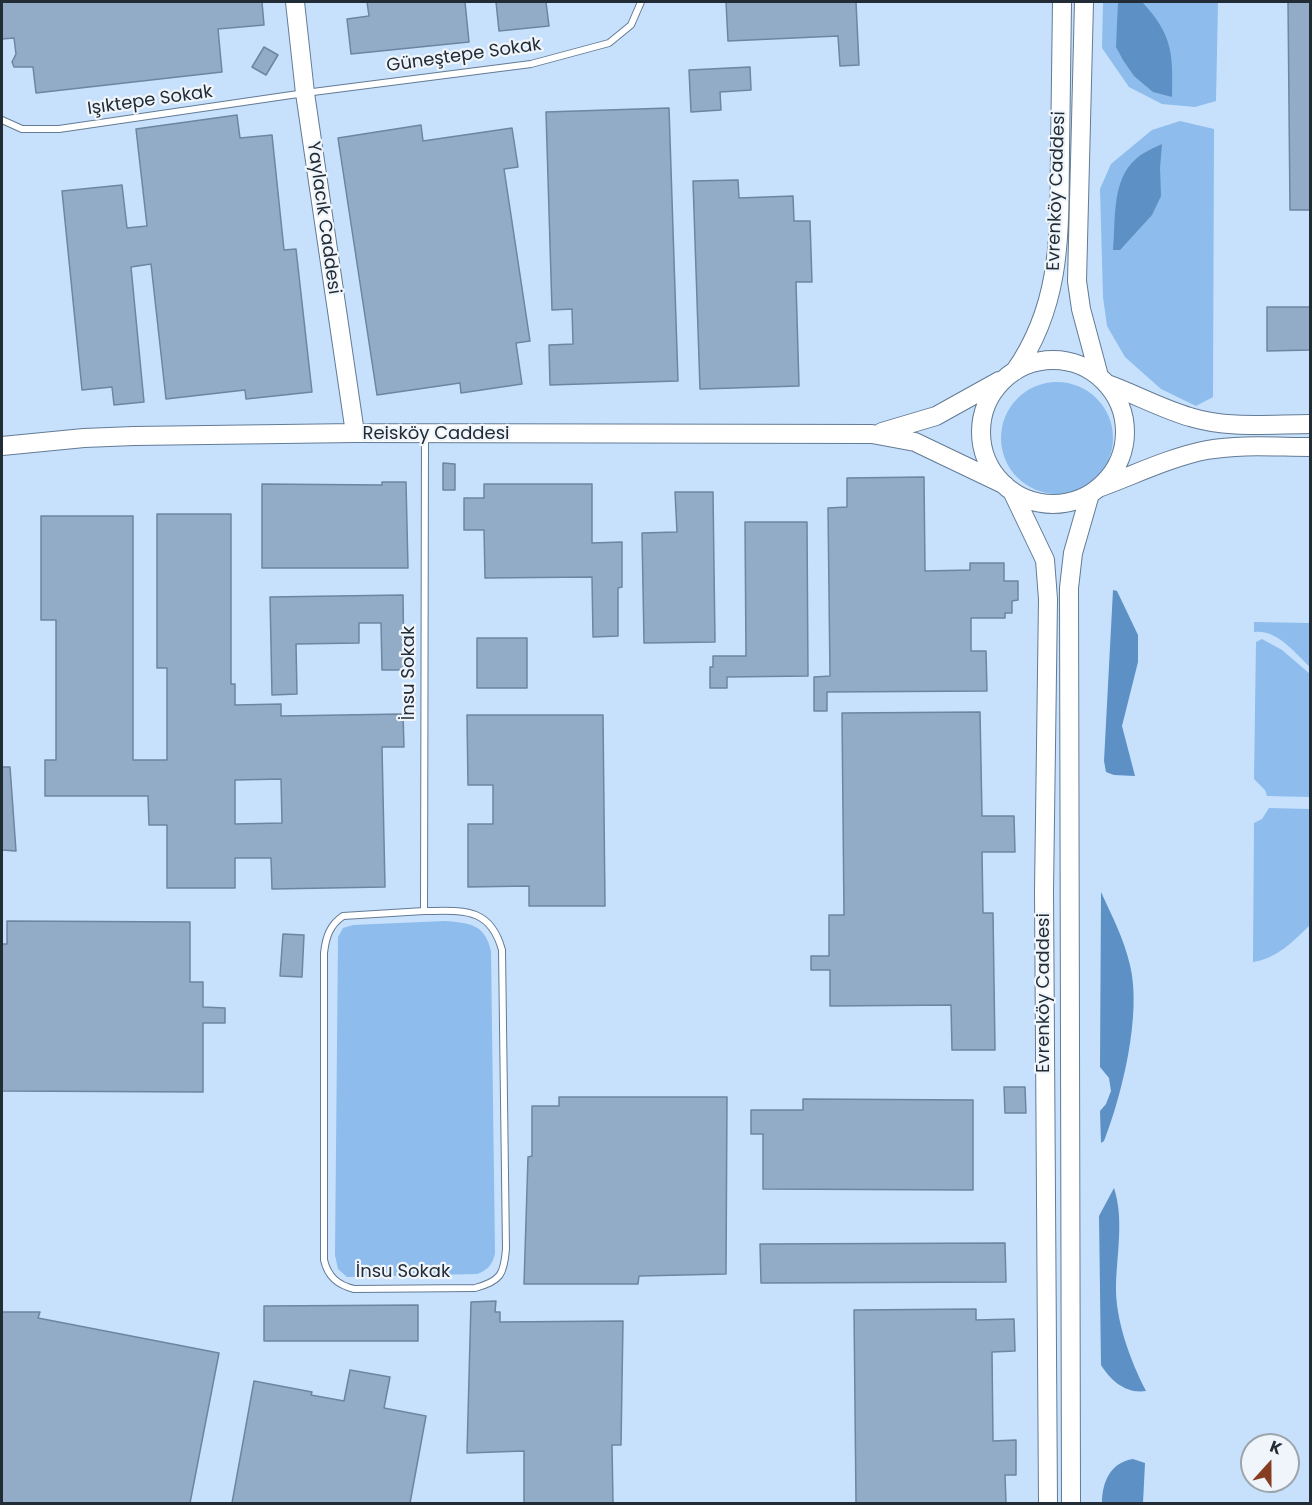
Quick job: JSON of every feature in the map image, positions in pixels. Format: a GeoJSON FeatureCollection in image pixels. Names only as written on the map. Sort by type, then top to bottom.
{"type":"FeatureCollection","features":[{"type":"Feature","properties":{"kind":"main road","name":"Yaylacık Caddesi"},"geometry":{"type":"LineString","coordinates":[[295,2],[305,93],[355,434]]}},
{"type":"Feature","properties":{"kind":"main road","name":"Evrenköy Caddesi"},"geometry":{"type":"LineString","coordinates":[[1010,374],[1030,349],[1054,282],[1059,239],[1062,2]]}},
{"type":"Feature","properties":{"kind":"main road","name":"Evrenköy Caddesi"},"geometry":{"type":"LineString","coordinates":[[1084,2],[1077,281],[1081,309],[1103,380]]}},
{"type":"Feature","properties":{"kind":"main road"},"geometry":{"type":"LineString","coordinates":[[1311,424],[1244,424],[1206,421],[1178,413],[1103,380],[1080,364],[1058,360],[1035,362],[1010,374],[998,386],[986,405],[981,427],[987,461],[993,471],[1009,488],[1027,498],[1048,503],[1070,502],[1177,458],[1209,450],[1241,447],[1311,447]]}},
{"type":"Feature","properties":{"kind":"main road","name":"Reisköy Caddesi"},"geometry":{"type":"LineString","coordinates":[[2,446],[84,438],[355,434],[872,434],[893,430],[936,416],[1010,374]]}},
{"type":"Feature","properties":{"kind":"main road"},"geometry":{"type":"LineString","coordinates":[[1095,490],[1108,479],[1120,460],[1125,437],[1124,414],[1114,393],[1103,380]]}},
{"type":"Feature","properties":{"kind":"main road","name":"Reisköy Caddesi"},"geometry":{"type":"LineString","coordinates":[[872,434],[915,442],[1009,488]]}},
{"type":"Feature","properties":{"kind":"main road","name":"Evrenköy Caddesi"},"geometry":{"type":"LineString","coordinates":[[1009,488],[1042,550],[1047,581],[1044,891],[1048,1503]]}},
{"type":"Feature","properties":{"kind":"main road","name":"Evrenköy Caddesi"},"geometry":{"type":"LineString","coordinates":[[1071,1503],[1069,588],[1073,554],[1095,490]]}},
{"type":"Feature","properties":{"kind":"lane","name":"Güneştepe Sokak"},"geometry":{"type":"LineString","coordinates":[[305,93],[542,61],[609,43],[631,25],[641,2]]}},
{"type":"Feature","properties":{"kind":"lane","name":"Işıktepe Sokak"},"geometry":{"type":"LineString","coordinates":[[2,120],[22,129],[59,129],[305,93]]}},
{"type":"Feature","properties":{"kind":"lane","name":"İnsu Sokak"},"geometry":{"type":"LineString","coordinates":[[424,911],[425,435]]}},
{"type":"Feature","properties":{"kind":"lane","name":"İnsu Sokak"},"geometry":{"type":"LineString","coordinates":[[424,911],[464,911],[479,916],[495,932],[502,950],[506,1249],[504,1266],[499,1277],[490,1284],[475,1288],[354,1288],[337,1283],[326,1269],[324,1260],[325,944],[331,927],[343,916],[424,911]]}},
{"type":"Feature","properties":{"kind":"shaded area"},"geometry":{"type":"Polygon","coordinates":[[[2,2],[1310,2],[1310,1503],[2,1504],[2,2]]]}},
{"type":"Feature","properties":{"kind":"shaded area"},"geometry":{"type":"Polygon","coordinates":[[[1103,2],[1218,2],[1216,101],[1195,107],[1162,104],[1129,87],[1102,48],[1103,2]]]}},
{"type":"Feature","properties":{"kind":"shaded area"},"geometry":{"type":"Polygon","coordinates":[[[1118,2],[1142,2],[1160,25],[1171,57],[1172,97],[1153,92],[1134,76],[1123,60],[1116,47],[1118,2]]]}},
{"type":"Feature","properties":{"kind":"shaded area"},"geometry":{"type":"Polygon","coordinates":[[[1180,121],[1214,129],[1213,397],[1196,406],[1161,389],[1125,357],[1107,326],[1103,297],[1100,189],[1111,164],[1152,130],[1180,121]]]}},
{"type":"Feature","properties":{"kind":"shaded area"},"geometry":{"type":"Polygon","coordinates":[[[1162,144],[1161,196],[1152,215],[1120,250],[1113,250],[1116,201],[1123,177],[1137,158],[1162,144]]]}},
{"type":"Feature","properties":{"kind":"shaded area"},"geometry":{"type":"Polygon","coordinates":[[[1057,382],[1079,386],[1097,398],[1109,416],[1113,438],[1109,460],[1097,478],[1079,490],[1057,494],[1035,490],[1017,478],[1005,460],[1001,438],[1005,416],[1017,398],[1035,386],[1057,382]]]}},
{"type":"Feature","properties":{"kind":"shaded area"},"geometry":{"type":"Polygon","coordinates":[[[1113,590],[1117,591],[1138,635],[1138,662],[1122,726],[1135,776],[1114,775],[1106,772],[1104,761],[1113,590]]]}},
{"type":"Feature","properties":{"kind":"shaded area"},"geometry":{"type":"Polygon","coordinates":[[[1254,622],[1310,623],[1310,667],[1278,638],[1262,632],[1254,632],[1254,622]]]}},
{"type":"Feature","properties":{"kind":"shaded area"},"geometry":{"type":"Polygon","coordinates":[[[1262,639],[1282,650],[1310,674],[1310,797],[1267,796],[1265,790],[1254,779],[1256,642],[1262,639]]]}},
{"type":"Feature","properties":{"kind":"shaded area"},"geometry":{"type":"Polygon","coordinates":[[[1269,808],[1310,809],[1310,925],[1277,953],[1253,962],[1254,823],[1262,819],[1269,808]]]}},
{"type":"Feature","properties":{"kind":"shaded area"},"geometry":{"type":"Polygon","coordinates":[[[1101,892],[1130,965],[1134,1007],[1123,1078],[1111,1122],[1104,1141],[1101,1143],[1100,1111],[1106,1104],[1111,1091],[1109,1078],[1100,1067],[1101,892]]]}},
{"type":"Feature","properties":{"kind":"shaded area"},"geometry":{"type":"Polygon","coordinates":[[[445,921],[469,924],[480,930],[485,935],[491,951],[495,1254],[489,1267],[477,1274],[347,1277],[338,1269],[335,1255],[338,937],[343,928],[353,925],[445,921]]]}},
{"type":"Feature","properties":{"kind":"shaded area"},"geometry":{"type":"Polygon","coordinates":[[[1114,1188],[1119,1212],[1116,1285],[1118,1312],[1129,1353],[1146,1391],[1132,1390],[1120,1385],[1101,1365],[1099,1216],[1114,1188]]]}},
{"type":"Feature","properties":{"kind":"shaded area"},"geometry":{"type":"Polygon","coordinates":[[[1133,1459],[1145,1463],[1143,1503],[1102,1503],[1102,1495],[1109,1474],[1119,1464],[1133,1459]]]}},
{"type":"Feature","properties":{"kind":"building"},"geometry":{"type":"Polygon","coordinates":[[[2,2],[262,2],[264,25],[218,29],[222,72],[36,93],[33,67],[14,67],[12,62],[16,54],[14,38],[2,39],[2,2]]]}},
{"type":"Feature","properties":{"kind":"building"},"geometry":{"type":"Polygon","coordinates":[[[367,2],[465,2],[469,42],[351,54],[347,19],[369,16],[367,2]]]}},
{"type":"Feature","properties":{"kind":"building"},"geometry":{"type":"Polygon","coordinates":[[[496,2],[546,2],[549,26],[499,31],[496,2]]]}},
{"type":"Feature","properties":{"kind":"building"},"geometry":{"type":"Polygon","coordinates":[[[726,2],[856,2],[859,65],[840,66],[838,36],[728,41],[726,2]]]}},
{"type":"Feature","properties":{"kind":"building"},"geometry":{"type":"Polygon","coordinates":[[[1288,2],[1311,2],[1311,210],[1290,210],[1288,2]]]}},
{"type":"Feature","properties":{"kind":"building"},"geometry":{"type":"Polygon","coordinates":[[[264,47],[278,55],[266,75],[252,67],[264,47]]]}},
{"type":"Feature","properties":{"kind":"building"},"geometry":{"type":"Polygon","coordinates":[[[750,67],[751,90],[720,92],[721,110],[691,112],[689,70],[750,67]]]}},
{"type":"Feature","properties":{"kind":"building"},"geometry":{"type":"Polygon","coordinates":[[[669,108],[678,381],[550,385],[549,345],[573,344],[572,309],[552,310],[546,112],[669,108]]]}},
{"type":"Feature","properties":{"kind":"building"},"geometry":{"type":"Polygon","coordinates":[[[237,115],[240,138],[272,135],[284,250],[296,249],[312,392],[246,399],[245,390],[166,399],[151,264],[131,267],[144,402],[114,405],[112,387],[82,390],[62,191],[122,185],[127,228],[147,226],[136,129],[237,115]]]}},
{"type":"Feature","properties":{"kind":"building"},"geometry":{"type":"Polygon","coordinates":[[[421,125],[423,141],[512,128],[518,167],[504,169],[530,341],[516,343],[522,384],[461,393],[460,383],[377,395],[338,138],[421,125]]]}},
{"type":"Feature","properties":{"kind":"building"},"geometry":{"type":"Polygon","coordinates":[[[738,180],[739,198],[793,196],[794,221],[810,221],[812,282],[796,282],[799,386],[700,389],[693,181],[738,180]]]}},
{"type":"Feature","properties":{"kind":"building"},"geometry":{"type":"Polygon","coordinates":[[[1267,307],[1311,307],[1311,350],[1267,351],[1267,307]]]}},
{"type":"Feature","properties":{"kind":"building"},"geometry":{"type":"Polygon","coordinates":[[[443,463],[455,464],[455,490],[443,490],[443,463]]]}},
{"type":"Feature","properties":{"kind":"building"},"geometry":{"type":"Polygon","coordinates":[[[924,477],[925,571],[970,570],[970,563],[1004,563],[1004,581],[1018,581],[1018,600],[1012,601],[1012,613],[1005,613],[1005,618],[971,618],[971,651],[986,651],[987,691],[827,692],[827,711],[814,711],[814,677],[830,676],[828,508],[847,507],[847,478],[924,477]]]}},
{"type":"Feature","properties":{"kind":"building"},"geometry":{"type":"Polygon","coordinates":[[[382,482],[406,482],[408,568],[262,568],[262,484],[382,485],[382,482]]]}},
{"type":"Feature","properties":{"kind":"building"},"geometry":{"type":"Polygon","coordinates":[[[484,484],[592,484],[592,543],[622,542],[622,587],[618,588],[618,636],[593,637],[592,577],[485,578],[484,530],[464,530],[464,498],[484,498],[484,484]]]}},
{"type":"Feature","properties":{"kind":"building"},"geometry":{"type":"Polygon","coordinates":[[[675,492],[713,492],[715,642],[644,643],[642,533],[677,532],[675,492]]]}},
{"type":"Feature","properties":{"kind":"building"},"geometry":{"type":"Polygon","coordinates":[[[157,514],[231,514],[231,684],[235,684],[235,705],[281,704],[281,716],[403,714],[404,747],[382,747],[385,887],[272,889],[271,858],[235,858],[235,888],[167,888],[167,825],[149,825],[148,796],[45,796],[45,760],[56,760],[56,620],[41,620],[41,516],[133,516],[133,760],[167,760],[167,668],[157,668],[157,514]],[[281,779],[235,780],[235,824],[282,823],[281,779]]]}},
{"type":"Feature","properties":{"kind":"building"},"geometry":{"type":"Polygon","coordinates":[[[745,522],[807,522],[808,676],[727,677],[727,688],[710,688],[710,667],[713,667],[713,656],[746,656],[745,522]]]}},
{"type":"Feature","properties":{"kind":"building"},"geometry":{"type":"Polygon","coordinates":[[[403,595],[404,670],[382,670],[381,623],[359,623],[359,643],[296,644],[297,694],[272,695],[270,597],[403,595]]]}},
{"type":"Feature","properties":{"kind":"building"},"geometry":{"type":"Polygon","coordinates":[[[477,638],[527,638],[527,688],[477,688],[477,638]]]}},
{"type":"Feature","properties":{"kind":"building"},"geometry":{"type":"Polygon","coordinates":[[[980,712],[982,816],[1014,816],[1015,852],[982,852],[983,913],[993,913],[995,1050],[952,1050],[951,1005],[830,1006],[830,970],[811,970],[811,956],[829,956],[829,915],[844,915],[842,713],[980,712]]]}},
{"type":"Feature","properties":{"kind":"building"},"geometry":{"type":"Polygon","coordinates":[[[467,715],[603,715],[605,906],[529,906],[529,886],[468,887],[468,824],[493,824],[493,785],[468,785],[467,715]]]}},
{"type":"Feature","properties":{"kind":"building"},"geometry":{"type":"Polygon","coordinates":[[[2,767],[10,767],[16,851],[2,850],[2,767]]]}},
{"type":"Feature","properties":{"kind":"building"},"geometry":{"type":"Polygon","coordinates":[[[7,921],[190,922],[190,982],[203,982],[203,1007],[225,1008],[225,1023],[203,1023],[203,1092],[2,1091],[2,944],[7,944],[7,921]]]}},
{"type":"Feature","properties":{"kind":"building"},"geometry":{"type":"Polygon","coordinates":[[[283,934],[304,935],[302,977],[280,976],[283,934]]]}},
{"type":"Feature","properties":{"kind":"building"},"geometry":{"type":"Polygon","coordinates":[[[1004,1087],[1025,1087],[1026,1113],[1005,1113],[1004,1087]]]}},
{"type":"Feature","properties":{"kind":"building"},"geometry":{"type":"Polygon","coordinates":[[[559,1097],[727,1097],[726,1274],[639,1276],[638,1284],[524,1284],[528,1157],[532,1156],[532,1106],[559,1106],[559,1097]]]}},
{"type":"Feature","properties":{"kind":"building"},"geometry":{"type":"Polygon","coordinates":[[[803,1099],[973,1100],[973,1190],[763,1189],[763,1134],[751,1134],[751,1110],[803,1110],[803,1099]]]}},
{"type":"Feature","properties":{"kind":"building"},"geometry":{"type":"Polygon","coordinates":[[[1005,1243],[1006,1282],[761,1283],[760,1244],[1005,1243]]]}},
{"type":"Feature","properties":{"kind":"building"},"geometry":{"type":"Polygon","coordinates":[[[496,1301],[495,1312],[500,1312],[500,1322],[623,1321],[621,1445],[612,1445],[613,1503],[524,1503],[524,1451],[467,1453],[471,1302],[496,1301]]]}},
{"type":"Feature","properties":{"kind":"building"},"geometry":{"type":"Polygon","coordinates":[[[418,1305],[418,1341],[264,1341],[264,1306],[418,1305]]]}},
{"type":"Feature","properties":{"kind":"building"},"geometry":{"type":"Polygon","coordinates":[[[976,1309],[976,1320],[1014,1319],[1015,1351],[992,1352],[993,1441],[1016,1440],[1016,1475],[1005,1475],[1006,1503],[856,1503],[854,1310],[976,1309]]]}},
{"type":"Feature","properties":{"kind":"building"},"geometry":{"type":"Polygon","coordinates":[[[2,1312],[40,1312],[38,1318],[219,1353],[190,1503],[2,1503],[2,1312]]]}},
{"type":"Feature","properties":{"kind":"building"},"geometry":{"type":"Polygon","coordinates":[[[350,1370],[390,1377],[384,1408],[426,1416],[410,1503],[232,1503],[254,1381],[312,1392],[311,1395],[344,1401],[350,1370]]]}}]}
